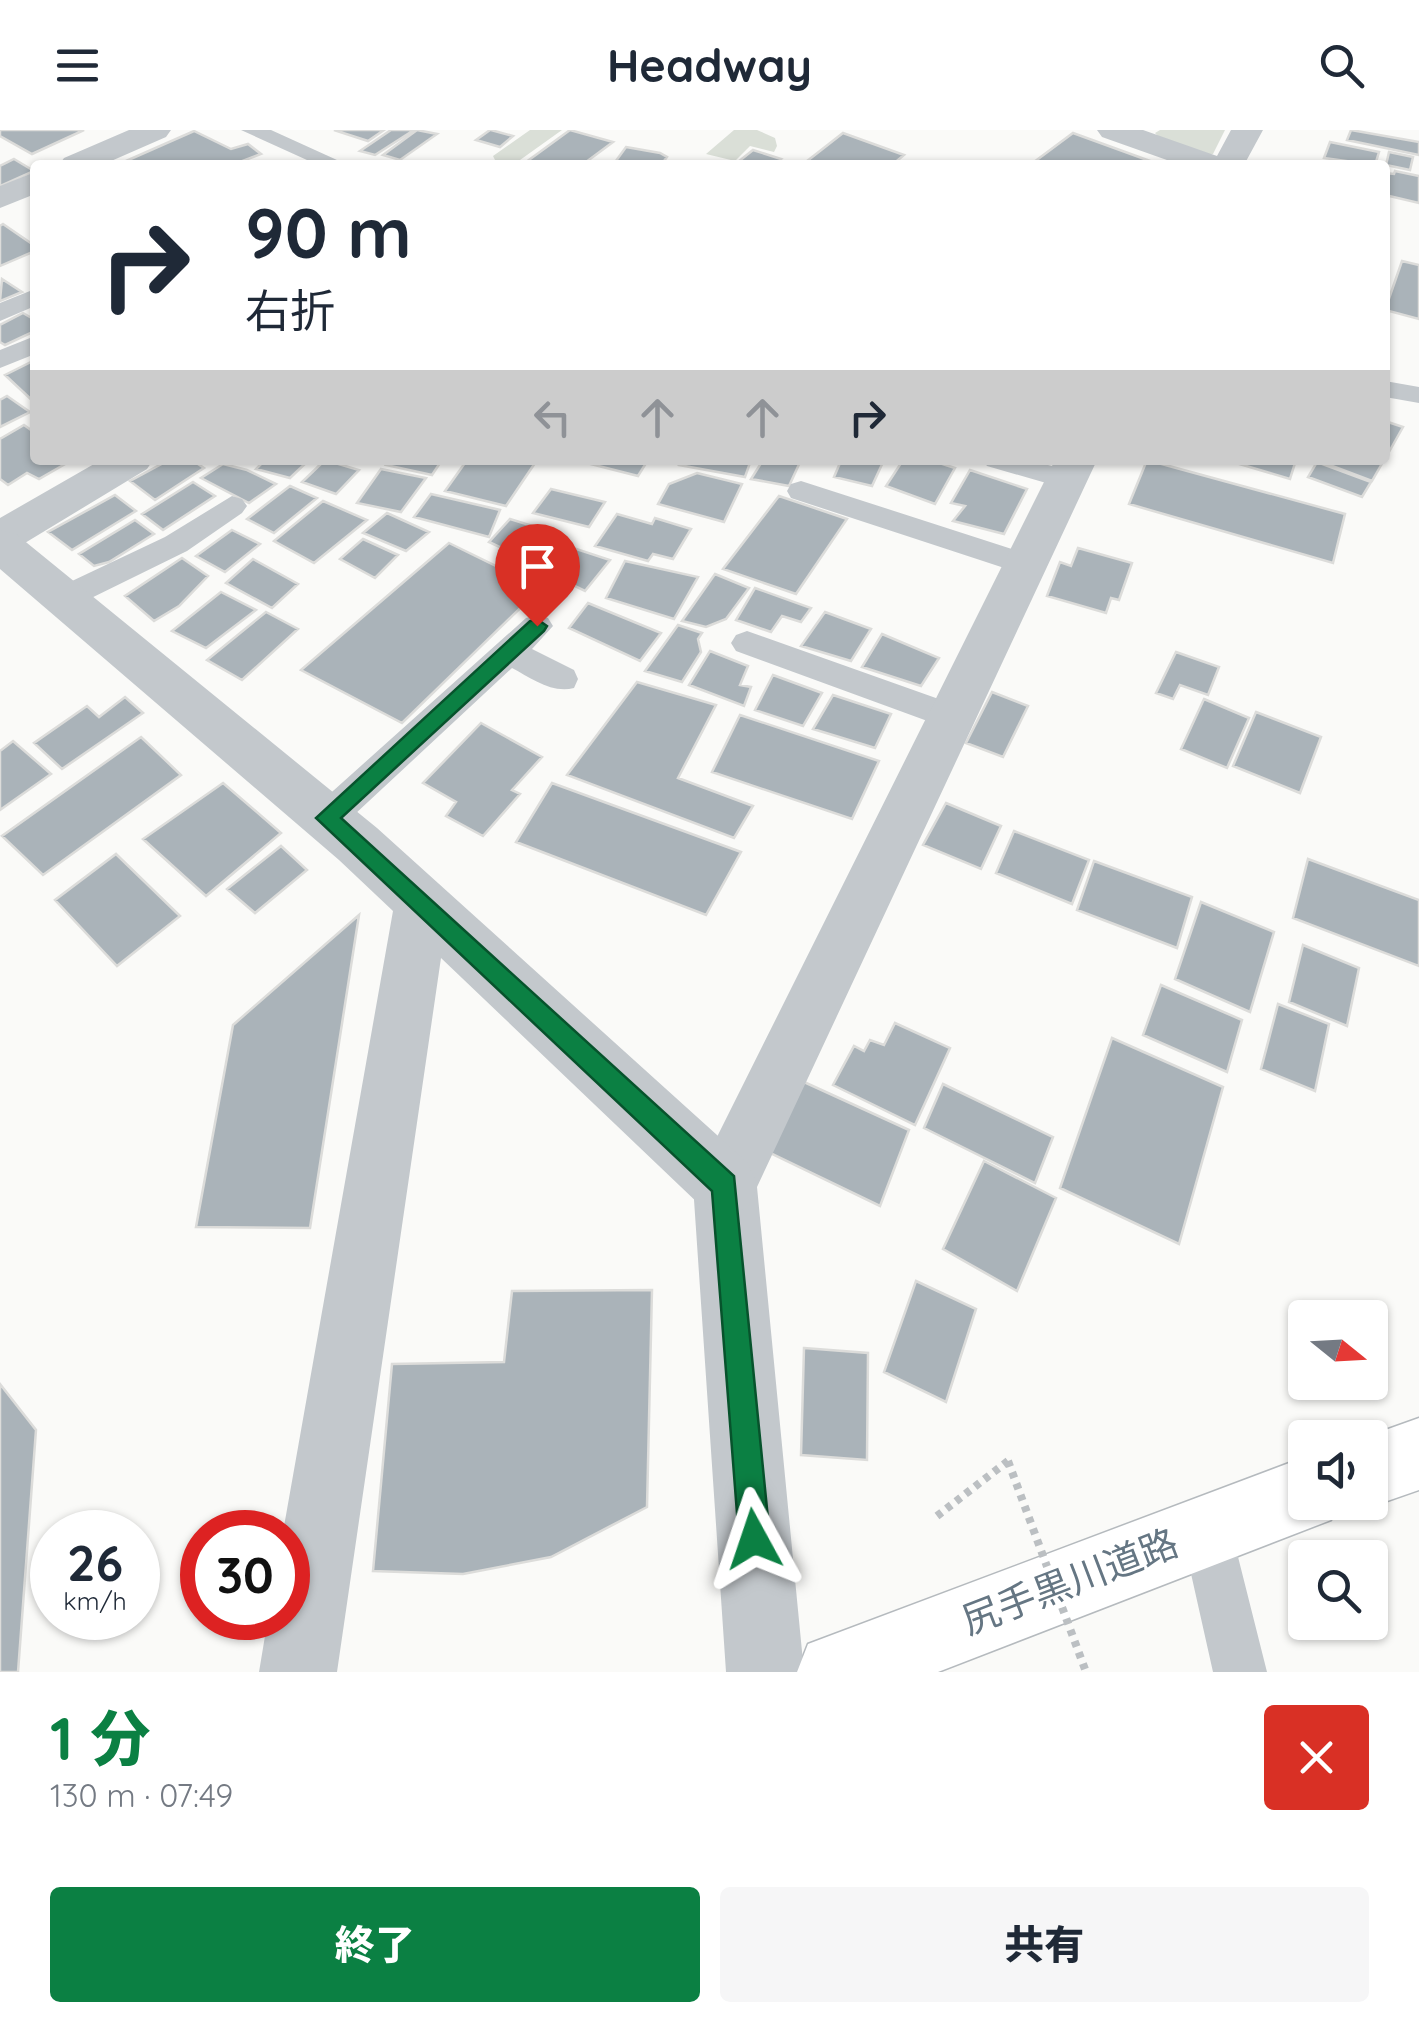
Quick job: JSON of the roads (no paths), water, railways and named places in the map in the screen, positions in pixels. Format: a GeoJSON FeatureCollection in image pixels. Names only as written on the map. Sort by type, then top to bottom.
{"type":"FeatureCollection","features":[{"type":"Feature","properties":{"kind":"main road"},"geometry":{"type":"LineString","coordinates":[[1388,1465],[1419,1454]]}},
{"type":"Feature","properties":{"kind":"main road","name":"尻手黒川道路"},"geometry":{"type":"LineString","coordinates":[[836,1672],[1288,1500]]}},
{"type":"Feature","properties":{"kind":"street"},"geometry":{"type":"LineString","coordinates":[[87,160],[156,130]]}},
{"type":"Feature","properties":{"kind":"street"},"geometry":{"type":"LineString","coordinates":[[1231,160],[1247,130]]}},
{"type":"Feature","properties":{"kind":"street"},"geometry":{"type":"LineString","coordinates":[[1130,132],[1200,160]]}},
{"type":"Feature","properties":{"kind":"street"},"geometry":{"type":"LineString","coordinates":[[0,198],[30,184]]}},
{"type":"Feature","properties":{"kind":"street"},"geometry":{"type":"LineString","coordinates":[[124,465],[0,541],[422,902],[725,1185]]}},
{"type":"Feature","properties":{"kind":"street"},"geometry":{"type":"LineString","coordinates":[[765,1672],[725,1185],[1071,470]]}},
{"type":"Feature","properties":{"kind":"street"},"geometry":{"type":"LineString","coordinates":[[298,1672],[422,902]]}},
{"type":"Feature","properties":{"kind":"lane"},"geometry":{"type":"LineString","coordinates":[[252,130],[325,160]]}},
{"type":"Feature","properties":{"kind":"lane"},"geometry":{"type":"LineString","coordinates":[[0,312],[30,298]]}},
{"type":"Feature","properties":{"kind":"lane"},"geometry":{"type":"LineString","coordinates":[[0,360],[30,346]]}},
{"type":"Feature","properties":{"kind":"lane"},"geometry":{"type":"LineString","coordinates":[[1390,391],[1419,395]]}},
{"type":"Feature","properties":{"kind":"lane"},"geometry":{"type":"LineString","coordinates":[[1034,465],[1071,470]]}},
{"type":"Feature","properties":{"kind":"lane"},"geometry":{"type":"LineString","coordinates":[[801,490],[1026,564]]}},
{"type":"Feature","properties":{"kind":"lane"},"geometry":{"type":"LineString","coordinates":[[64,598],[176,544],[232,506]]}},
{"type":"Feature","properties":{"kind":"lane"},"geometry":{"type":"LineString","coordinates":[[327,818],[537,626]]}},
{"type":"Feature","properties":{"kind":"lane"},"geometry":{"type":"LineString","coordinates":[[747,643],[952,717]]}},
{"type":"Feature","properties":{"kind":"lane"},"geometry":{"type":"LineString","coordinates":[[509,652],[562,679]]}},
{"type":"Feature","properties":{"kind":"lane"},"geometry":{"type":"LineString","coordinates":[[1206,1529],[1240,1672]]}}]}
